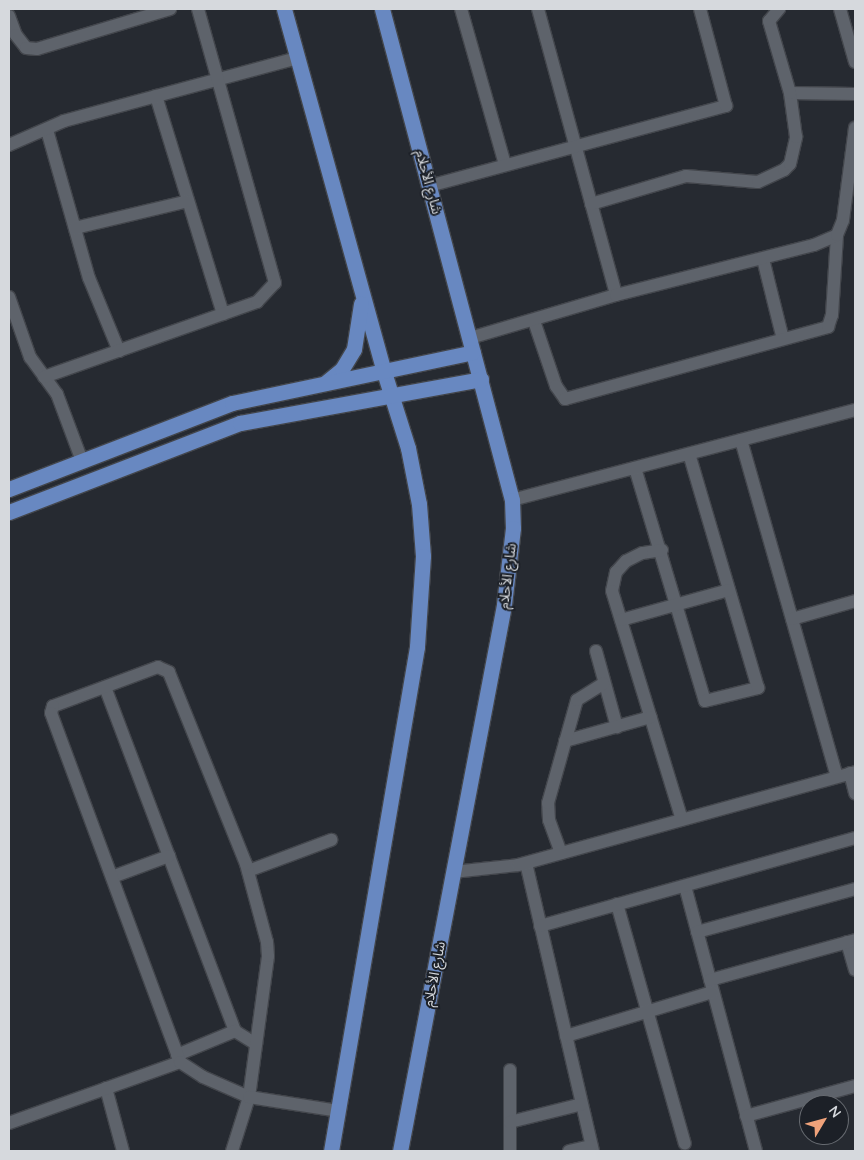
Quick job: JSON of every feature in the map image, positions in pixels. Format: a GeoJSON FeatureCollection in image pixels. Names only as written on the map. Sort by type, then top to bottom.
{"type":"FeatureCollection","features":[{"type":"Feature","properties":{"kind":"main road"},"geometry":{"type":"LineString","coordinates":[[284,9],[384,372],[408,448],[419,504],[423,556],[417,647],[331,1151]]}},
{"type":"Feature","properties":{"kind":"main road","name":"شارع الأحلام"},"geometry":{"type":"LineString","coordinates":[[382,9],[512,500],[512,544],[504,606],[400,1151]]}},
{"type":"Feature","properties":{"kind":"main road"},"geometry":{"type":"LineString","coordinates":[[322,385],[342,369],[354,349],[362,292]]}},
{"type":"Feature","properties":{"kind":"main road"},"geometry":{"type":"LineString","coordinates":[[9,489],[232,404],[384,372],[472,345]]}},
{"type":"Feature","properties":{"kind":"main road"},"geometry":{"type":"LineString","coordinates":[[9,512],[240,423],[481,379]]}},
{"type":"Feature","properties":{"kind":"main road"},"geometry":{"type":"LineString","coordinates":[[154,434],[161,452]]}},
{"type":"Feature","properties":{"kind":"street"},"geometry":{"type":"LineString","coordinates":[[9,16],[21,42],[26,48],[38,49],[170,9]]}},
{"type":"Feature","properties":{"kind":"street"},"geometry":{"type":"LineString","coordinates":[[44,377],[257,302],[275,283],[198,9]]}},
{"type":"Feature","properties":{"kind":"street"},"geometry":{"type":"LineString","coordinates":[[461,9],[504,165]]}},
{"type":"Feature","properties":{"kind":"street"},"geometry":{"type":"LineString","coordinates":[[538,9],[616,295]]}},
{"type":"Feature","properties":{"kind":"street"},"geometry":{"type":"LineString","coordinates":[[430,186],[575,144],[726,106],[700,9]]}},
{"type":"Feature","properties":{"kind":"street"},"geometry":{"type":"LineString","coordinates":[[591,204],[686,176],[758,182],[784,170],[790,164],[796,137],[790,93],[769,21],[779,9]]}},
{"type":"Feature","properties":{"kind":"street"},"geometry":{"type":"LineString","coordinates":[[840,9],[855,62]]}},
{"type":"Feature","properties":{"kind":"street"},"geometry":{"type":"LineString","coordinates":[[9,145],[64,121],[298,58]]}},
{"type":"Feature","properties":{"kind":"street"},"geometry":{"type":"LineString","coordinates":[[790,93],[855,94]]}},
{"type":"Feature","properties":{"kind":"street"},"geometry":{"type":"LineString","coordinates":[[156,96],[223,314]]}},
{"type":"Feature","properties":{"kind":"street"},"geometry":{"type":"LineString","coordinates":[[534,321],[556,386],[565,399],[828,327],[832,315],[837,235],[850,208],[855,128]]}},
{"type":"Feature","properties":{"kind":"street"},"geometry":{"type":"LineString","coordinates":[[47,130],[89,278],[119,351]]}},
{"type":"Feature","properties":{"kind":"street"},"geometry":{"type":"LineString","coordinates":[[75,228],[188,201]]}},
{"type":"Feature","properties":{"kind":"street"},"geometry":{"type":"LineString","coordinates":[[472,345],[534,321],[616,295],[763,260],[814,245],[837,235]]}},
{"type":"Feature","properties":{"kind":"street"},"geometry":{"type":"LineString","coordinates":[[763,260],[783,339]]}},
{"type":"Feature","properties":{"kind":"street"},"geometry":{"type":"LineString","coordinates":[[9,297],[30,357],[57,394],[82,461]]}},
{"type":"Feature","properties":{"kind":"street"},"geometry":{"type":"LineString","coordinates":[[512,500],[855,410]]}},
{"type":"Feature","properties":{"kind":"street"},"geometry":{"type":"LineString","coordinates":[[741,440],[792,619],[855,793]]}},
{"type":"Feature","properties":{"kind":"street"},"geometry":{"type":"LineString","coordinates":[[635,468],[662,550],[705,701],[758,688],[689,454]]}},
{"type":"Feature","properties":{"kind":"street"},"geometry":{"type":"LineString","coordinates":[[662,550],[642,553],[616,572],[612,591],[682,820]]}},
{"type":"Feature","properties":{"kind":"street"},"geometry":{"type":"LineString","coordinates":[[621,620],[729,590]]}},
{"type":"Feature","properties":{"kind":"street"},"geometry":{"type":"LineString","coordinates":[[792,619],[855,601]]}},
{"type":"Feature","properties":{"kind":"street"},"geometry":{"type":"LineString","coordinates":[[596,651],[617,727]]}},
{"type":"Feature","properties":{"kind":"street"},"geometry":{"type":"LineString","coordinates":[[232,1151],[249,1097],[268,956],[248,870],[169,672],[158,667],[105,686],[53,706],[51,713],[178,1058],[203,1077],[249,1097],[338,1111]]}},
{"type":"Feature","properties":{"kind":"street"},"geometry":{"type":"LineString","coordinates":[[561,853],[550,820],[548,803],[577,700],[604,684]]}},
{"type":"Feature","properties":{"kind":"street"},"geometry":{"type":"LineString","coordinates":[[105,686],[236,1030],[256,1044]]}},
{"type":"Feature","properties":{"kind":"street"},"geometry":{"type":"LineString","coordinates":[[565,741],[651,717]]}},
{"type":"Feature","properties":{"kind":"street"},"geometry":{"type":"LineString","coordinates":[[454,872],[526,863],[847,774]]}},
{"type":"Feature","properties":{"kind":"street"},"geometry":{"type":"LineString","coordinates":[[540,926],[855,838]]}},
{"type":"Feature","properties":{"kind":"street"},"geometry":{"type":"LineString","coordinates":[[248,870],[331,840]]}},
{"type":"Feature","properties":{"kind":"street"},"geometry":{"type":"LineString","coordinates":[[112,877],[169,856]]}},
{"type":"Feature","properties":{"kind":"street"},"geometry":{"type":"LineString","coordinates":[[526,863],[592,1148],[569,1151]]}},
{"type":"Feature","properties":{"kind":"street"},"geometry":{"type":"LineString","coordinates":[[685,886],[756,1151]]}},
{"type":"Feature","properties":{"kind":"street"},"geometry":{"type":"LineString","coordinates":[[697,932],[855,889]]}},
{"type":"Feature","properties":{"kind":"street"},"geometry":{"type":"LineString","coordinates":[[617,904],[685,1144]]}},
{"type":"Feature","properties":{"kind":"street"},"geometry":{"type":"LineString","coordinates":[[566,1036],[648,1012],[712,986],[851,941],[855,970]]}},
{"type":"Feature","properties":{"kind":"street"},"geometry":{"type":"LineString","coordinates":[[9,1123],[106,1088],[178,1058],[236,1030]]}},
{"type":"Feature","properties":{"kind":"street"},"geometry":{"type":"LineString","coordinates":[[510,1070],[510,1151]]}},
{"type":"Feature","properties":{"kind":"street"},"geometry":{"type":"LineString","coordinates":[[746,1116],[855,1086]]}},
{"type":"Feature","properties":{"kind":"street"},"geometry":{"type":"LineString","coordinates":[[106,1088],[123,1151]]}},
{"type":"Feature","properties":{"kind":"street"},"geometry":{"type":"LineString","coordinates":[[510,1122],[582,1104]]}}]}
